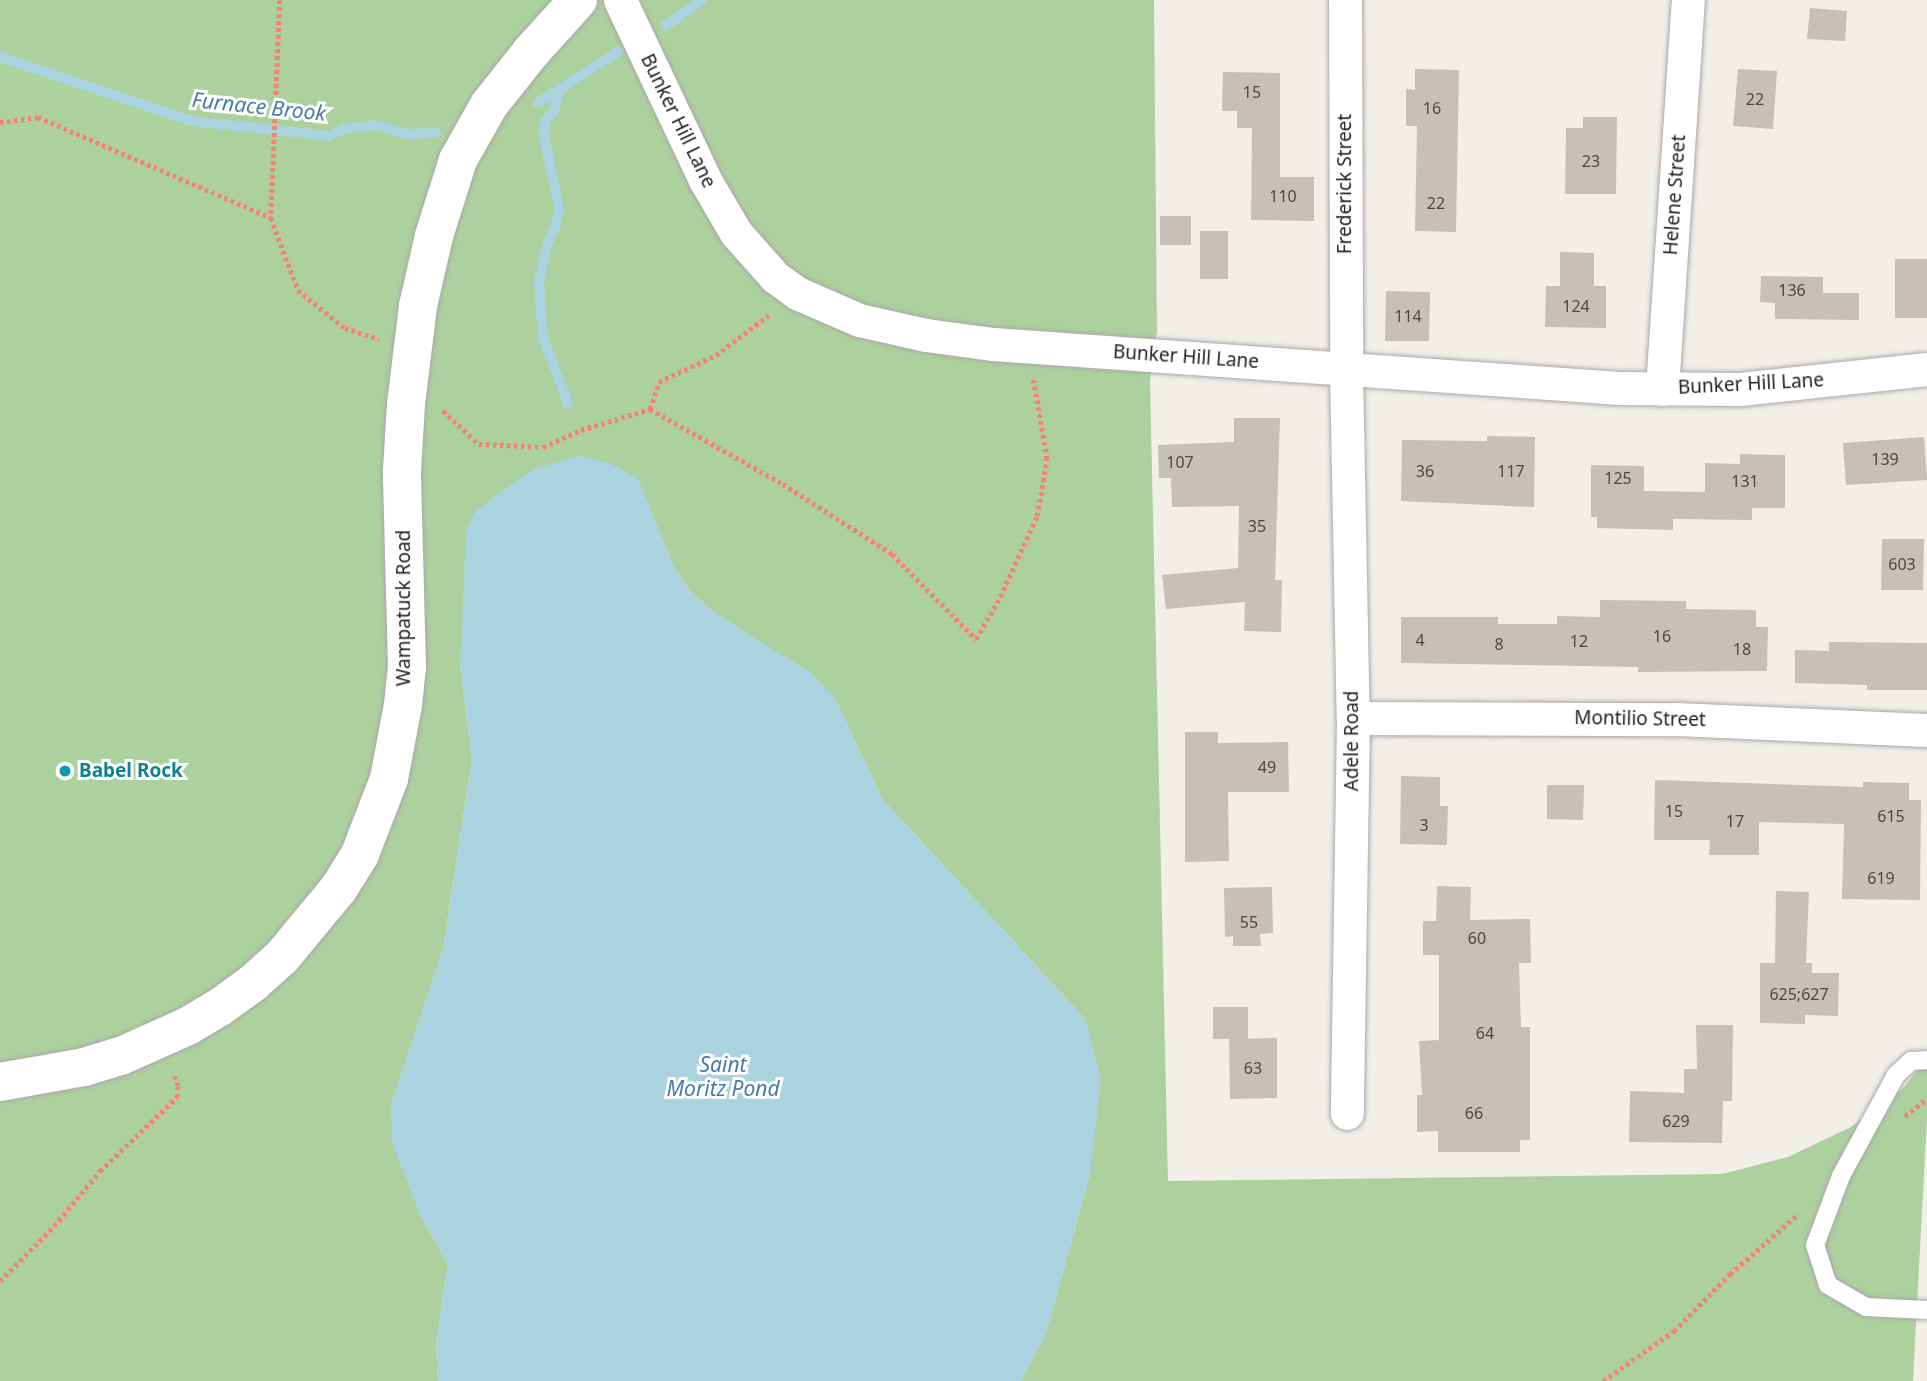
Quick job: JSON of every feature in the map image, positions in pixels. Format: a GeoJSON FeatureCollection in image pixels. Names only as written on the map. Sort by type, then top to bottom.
{"type":"FeatureCollection","features":[{"type":"Feature","properties":{"kind":"street","name":"Wampatuck Road"},"geometry":{"type":"LineString","coordinates":[[0,1082],[84,1067],[121,1055],[166,1037],[220,1007],[282,957],[339,888],[360,854],[389,779],[403,705],[407,668],[402,485],[406,404],[413,344],[434,236],[458,160],[488,105],[578,0]]}},
{"type":"Feature","properties":{"kind":"street","name":"Bunker Hill Lane"},"geometry":{"type":"LineString","coordinates":[[620,0],[720,207],[757,260],[797,293],[859,320],[960,340],[1028,346],[1662,389],[1740,389],[1927,369]]}},
{"type":"Feature","properties":{"kind":"street","name":"Frederick Street"},"geometry":{"type":"LineString","coordinates":[[1345,0],[1346,369]]}},
{"type":"Feature","properties":{"kind":"street","name":"Helene Street"},"geometry":{"type":"LineString","coordinates":[[1662,389],[1688,0]]}},
{"type":"Feature","properties":{"kind":"street","name":"Adele Road"},"geometry":{"type":"LineString","coordinates":[[1346,369],[1353,718],[1347,1113]]}},
{"type":"Feature","properties":{"kind":"street","name":"Montilio Street"},"geometry":{"type":"LineString","coordinates":[[1353,718],[1676,719],[1927,730]]}},
{"type":"Feature","properties":{"kind":"lane"},"geometry":{"type":"LineString","coordinates":[[1927,1060],[1911,1061],[1896,1075],[1841,1176],[1815,1245],[1828,1285],[1866,1307],[1927,1310]]}},
{"type":"Feature","properties":{"kind":"path"},"geometry":{"type":"LineString","coordinates":[[280,0],[277,125],[271,218],[298,290],[345,328],[368,337],[413,344]]}},
{"type":"Feature","properties":{"kind":"path"},"geometry":{"type":"LineString","coordinates":[[0,122],[38,117],[271,218]]}},
{"type":"Feature","properties":{"kind":"path"},"geometry":{"type":"LineString","coordinates":[[650,409],[659,382],[716,355],[797,293]]}},
{"type":"Feature","properties":{"kind":"path"},"geometry":{"type":"LineString","coordinates":[[406,404],[436,405],[480,444],[543,447],[580,430],[650,409],[783,484],[892,554],[976,639],[997,603],[1037,516],[1047,459],[1028,346]]}},
{"type":"Feature","properties":{"kind":"path"},"geometry":{"type":"LineString","coordinates":[[0,1281],[54,1226],[100,1171],[177,1097],[178,1086],[174,1075]]}},
{"type":"Feature","properties":{"kind":"path"},"geometry":{"type":"LineString","coordinates":[[1894,1124],[1927,1099]]}},
{"type":"Feature","properties":{"kind":"path"},"geometry":{"type":"LineString","coordinates":[[1603,1381],[1674,1331],[1730,1274],[1841,1176]]}},
{"type":"Feature","properties":{"kind":"green space"},"geometry":{"type":"Polygon","coordinates":[[[0,0],[1154,0],[1157,331],[1150,380],[1168,1181],[1722,1174],[1788,1157],[1851,1127],[1903,1088],[1927,1058],[1927,1118],[1913,1381],[1021,1381],[1046,1333],[1090,1174],[1085,1019],[883,800],[835,699],[712,611],[690,591],[676,571],[460,664],[472,760],[443,949],[391,1105],[420,1215],[448,1264],[436,1344],[438,1381],[0,1381],[0,0]]]}},
{"type":"Feature","properties":{"kind":"water","name":"Saint Moritz Pond"},"geometry":{"type":"Polygon","coordinates":[[[579,456],[609,463],[638,478],[676,571],[690,591],[712,611],[811,673],[835,699],[883,800],[1085,1019],[1101,1078],[1090,1174],[1046,1333],[1021,1381],[438,1381],[436,1344],[448,1264],[420,1215],[392,1142],[391,1105],[443,949],[472,760],[460,664],[466,532],[476,510],[533,469],[579,456]]]}},
{"type":"Feature","properties":{"kind":"building"},"geometry":{"type":"Polygon","coordinates":[[[1810,8],[1847,11],[1845,41],[1807,39],[1810,8]]]}},
{"type":"Feature","properties":{"kind":"building"},"geometry":{"type":"Polygon","coordinates":[[[1415,69],[1459,70],[1456,232],[1415,231],[1417,126],[1406,126],[1406,89],[1415,90],[1415,69]]]}},
{"type":"Feature","properties":{"kind":"building"},"geometry":{"type":"Polygon","coordinates":[[[1738,69],[1777,71],[1773,129],[1733,126],[1738,69]]]}},
{"type":"Feature","properties":{"kind":"building"},"geometry":{"type":"Polygon","coordinates":[[[1223,72],[1280,73],[1280,177],[1314,177],[1314,221],[1251,220],[1252,128],[1237,128],[1237,111],[1222,111],[1223,72]]]}},
{"type":"Feature","properties":{"kind":"building"},"geometry":{"type":"Polygon","coordinates":[[[1583,117],[1617,117],[1616,194],[1565,194],[1566,128],[1583,128],[1583,117]]]}},
{"type":"Feature","properties":{"kind":"building"},"geometry":{"type":"Polygon","coordinates":[[[1160,216],[1191,216],[1191,245],[1160,245],[1160,216]]]}},
{"type":"Feature","properties":{"kind":"building"},"geometry":{"type":"Polygon","coordinates":[[[1200,231],[1228,231],[1228,279],[1200,279],[1200,231]]]}},
{"type":"Feature","properties":{"kind":"building"},"geometry":{"type":"Polygon","coordinates":[[[1560,252],[1594,253],[1594,286],[1606,286],[1606,328],[1545,327],[1546,286],[1560,286],[1560,252]]]}},
{"type":"Feature","properties":{"kind":"building"},"geometry":{"type":"Polygon","coordinates":[[[1895,259],[1927,259],[1927,318],[1895,318],[1895,259]]]}},
{"type":"Feature","properties":{"kind":"building"},"geometry":{"type":"Polygon","coordinates":[[[1761,276],[1823,277],[1823,293],[1859,293],[1859,320],[1775,319],[1775,303],[1760,302],[1761,276]]]}},
{"type":"Feature","properties":{"kind":"building"},"geometry":{"type":"Polygon","coordinates":[[[1386,291],[1430,292],[1429,341],[1385,341],[1386,291]]]}},
{"type":"Feature","properties":{"kind":"building"},"geometry":{"type":"Polygon","coordinates":[[[1234,418],[1280,418],[1275,580],[1282,580],[1281,632],[1244,631],[1245,602],[1166,609],[1162,575],[1238,568],[1239,506],[1172,507],[1171,478],[1159,478],[1158,445],[1234,442],[1234,418]]]}},
{"type":"Feature","properties":{"kind":"building"},"geometry":{"type":"Polygon","coordinates":[[[1487,436],[1535,437],[1534,507],[1401,501],[1402,440],[1487,441],[1487,436]]]}},
{"type":"Feature","properties":{"kind":"building"},"geometry":{"type":"Polygon","coordinates":[[[1924,437],[1927,480],[1846,485],[1843,443],[1924,437]]]}},
{"type":"Feature","properties":{"kind":"building"},"geometry":{"type":"Polygon","coordinates":[[[1740,454],[1785,455],[1785,508],[1752,508],[1752,520],[1673,519],[1673,530],[1597,528],[1597,517],[1591,517],[1591,465],[1644,466],[1644,491],[1705,492],[1705,463],[1740,464],[1740,454]]]}},
{"type":"Feature","properties":{"kind":"building"},"geometry":{"type":"Polygon","coordinates":[[[1882,539],[1924,539],[1923,590],[1881,590],[1882,539]]]}},
{"type":"Feature","properties":{"kind":"building"},"geometry":{"type":"Polygon","coordinates":[[[1600,600],[1686,601],[1686,609],[1756,610],[1756,627],[1768,627],[1767,671],[1638,672],[1638,667],[1401,663],[1401,617],[1498,617],[1498,624],[1557,624],[1557,616],[1600,617],[1600,600]]]}},
{"type":"Feature","properties":{"kind":"building"},"geometry":{"type":"Polygon","coordinates":[[[1829,642],[1927,643],[1927,690],[1867,690],[1867,685],[1795,683],[1795,650],[1829,651],[1829,642]]]}},
{"type":"Feature","properties":{"kind":"building"},"geometry":{"type":"Polygon","coordinates":[[[1185,732],[1218,732],[1218,743],[1288,742],[1289,792],[1228,792],[1229,861],[1185,862],[1185,732]]]}},
{"type":"Feature","properties":{"kind":"building"},"geometry":{"type":"Polygon","coordinates":[[[1401,776],[1440,777],[1440,806],[1448,806],[1447,845],[1400,844],[1401,776]]]}},
{"type":"Feature","properties":{"kind":"building"},"geometry":{"type":"Polygon","coordinates":[[[1655,780],[1863,787],[1863,782],[1909,783],[1909,800],[1921,800],[1920,900],[1842,899],[1844,824],[1759,822],[1759,855],[1709,855],[1710,840],[1654,840],[1655,780]]]}},
{"type":"Feature","properties":{"kind":"building"},"geometry":{"type":"Polygon","coordinates":[[[1547,785],[1584,785],[1583,820],[1547,819],[1547,785]]]}},
{"type":"Feature","properties":{"kind":"building"},"geometry":{"type":"Polygon","coordinates":[[[1437,886],[1471,887],[1470,920],[1530,919],[1531,963],[1519,963],[1521,1027],[1530,1027],[1530,1140],[1520,1140],[1520,1152],[1438,1152],[1438,1131],[1417,1132],[1417,1095],[1422,1095],[1419,1041],[1439,1040],[1439,955],[1423,955],[1423,921],[1436,921],[1437,886]]]}},
{"type":"Feature","properties":{"kind":"building"},"geometry":{"type":"Polygon","coordinates":[[[1272,887],[1273,933],[1260,934],[1261,946],[1233,946],[1233,936],[1225,937],[1224,888],[1272,887]]]}},
{"type":"Feature","properties":{"kind":"building"},"geometry":{"type":"Polygon","coordinates":[[[1776,891],[1809,892],[1806,963],[1812,963],[1812,973],[1839,973],[1838,1016],[1805,1015],[1805,1024],[1760,1023],[1760,963],[1775,963],[1776,891]]]}},
{"type":"Feature","properties":{"kind":"building"},"geometry":{"type":"Polygon","coordinates":[[[1213,1007],[1248,1007],[1248,1039],[1213,1039],[1213,1007]]]}},
{"type":"Feature","properties":{"kind":"building"},"geometry":{"type":"Polygon","coordinates":[[[1696,1025],[1733,1025],[1732,1101],[1723,1101],[1722,1143],[1629,1142],[1630,1091],[1684,1093],[1684,1069],[1697,1069],[1696,1025]]]}},
{"type":"Feature","properties":{"kind":"building"},"geometry":{"type":"Polygon","coordinates":[[[1277,1038],[1277,1098],[1230,1099],[1229,1039],[1277,1038]]]}},
{"type":"Feature","properties":{"kind":"waterway","name":"Furnace Brook"},"geometry":{"type":"LineString","coordinates":[[665,26],[702,0]]}},
{"type":"Feature","properties":{"kind":"waterway","name":"Furnace Brook"},"geometry":{"type":"LineString","coordinates":[[538,103],[619,51]]}},
{"type":"Feature","properties":{"kind":"waterway","name":"Furnace Brook"},"geometry":{"type":"LineString","coordinates":[[0,57],[191,121],[329,136],[343,129],[375,125],[406,134],[436,133]]}},
{"type":"Feature","properties":{"kind":"waterway"},"geometry":{"type":"LineString","coordinates":[[559,90],[554,111],[545,121],[544,136],[559,208],[539,283],[543,338],[568,403]]}},
{"type":"Feature","properties":{"kind":"place","name":"Babel Rock"},"geometry":{"type":"Point","coordinates":[65,771]}}]}
